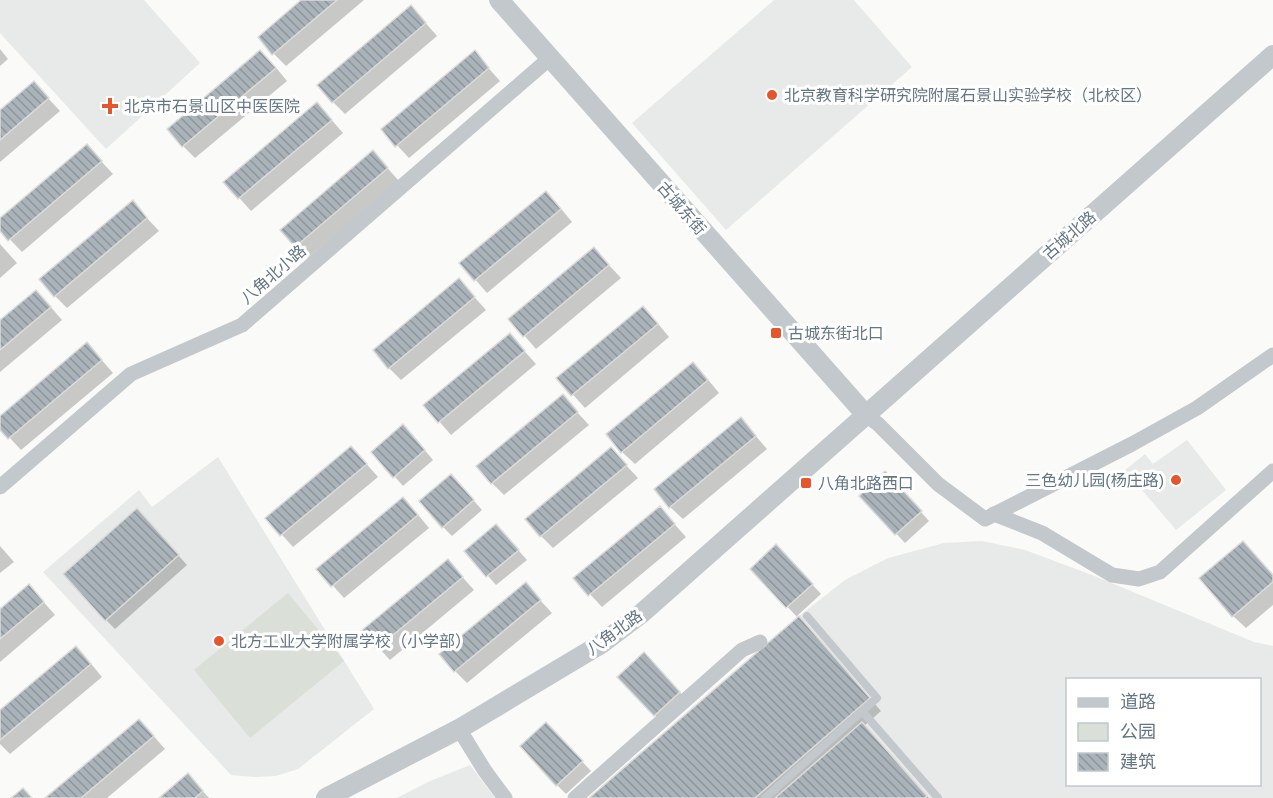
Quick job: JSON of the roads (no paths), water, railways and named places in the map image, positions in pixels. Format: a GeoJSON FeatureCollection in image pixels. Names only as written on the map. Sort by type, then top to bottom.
{"type":"FeatureCollection","features":[{"type":"Feature","properties":{"kind":"street","name":"古城东街"},"geometry":{"type":"LineString","coordinates":[[499,0],[866,415]]}},
{"type":"Feature","properties":{"kind":"street","name":"古城北路"},"geometry":{"type":"LineString","coordinates":[[866,415],[1273,56]]}},
{"type":"Feature","properties":{"kind":"street","name":"八角北小路"},"geometry":{"type":"LineString","coordinates":[[0,487],[131,374],[242,324],[550,58]]}},
{"type":"Feature","properties":{"kind":"street"},"geometry":{"type":"LineString","coordinates":[[866,415],[878,424],[938,484],[985,519],[1132,444],[1187,413],[1273,355]]}},
{"type":"Feature","properties":{"kind":"street","name":"八角北路"},"geometry":{"type":"LineString","coordinates":[[326,798],[459,729],[601,644],[635,619],[866,415]]}},
{"type":"Feature","properties":{"kind":"street"},"geometry":{"type":"LineString","coordinates":[[994,514],[1042,533],[1112,574],[1139,579],[1160,572],[1273,471]]}},
{"type":"Feature","properties":{"kind":"street"},"geometry":{"type":"LineString","coordinates":[[575,798],[742,650],[760,642]]}},
{"type":"Feature","properties":{"kind":"street"},"geometry":{"type":"LineString","coordinates":[[459,729],[505,798]]}},
{"type":"Feature","properties":{"kind":"lane"},"geometry":{"type":"LineString","coordinates":[[765,798],[877,698],[807,616]]}},
{"type":"Feature","properties":{"kind":"lane"},"geometry":{"type":"LineString","coordinates":[[862,711],[938,798]]}},
{"type":"Feature","properties":{"kind":"place","name":"北京教育科学研究院附属石景山实验学校（北校区）"},"geometry":{"type":"Point","coordinates":[772,95]}},
{"type":"Feature","properties":{"kind":"place","name":"北京市石景山区中医医院"},"geometry":{"type":"Point","coordinates":[110,106]}},
{"type":"Feature","properties":{"kind":"place","name":"古城东街北口"},"geometry":{"type":"Point","coordinates":[776,333]}},
{"type":"Feature","properties":{"kind":"place","name":"三色幼儿园(杨庄路)"},"geometry":{"type":"Point","coordinates":[1176,480]}},
{"type":"Feature","properties":{"kind":"place","name":"八角北路西口"},"geometry":{"type":"Point","coordinates":[806,483]}},
{"type":"Feature","properties":{"kind":"place","name":"北方工业大学附属学校（小学部）"},"geometry":{"type":"Point","coordinates":[219,641]}}]}
